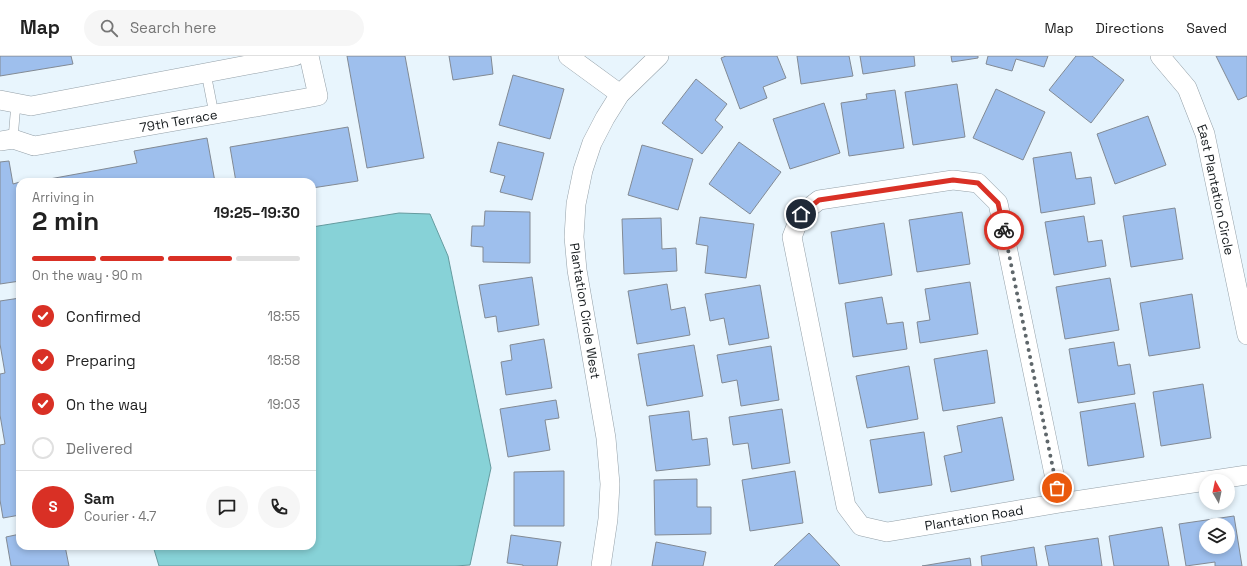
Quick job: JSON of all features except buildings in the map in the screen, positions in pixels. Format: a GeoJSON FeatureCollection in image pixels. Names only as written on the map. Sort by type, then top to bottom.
{"type":"FeatureCollection","features":[{"type":"Feature","properties":{"kind":"street"},"geometry":{"type":"LineString","coordinates":[[8,102],[31,106],[296,56]]}},
{"type":"Feature","properties":{"kind":"street","name":"79th Terrace"},"geometry":{"type":"LineString","coordinates":[[6,140],[34,146],[318,96],[309,56]]}},
{"type":"Feature","properties":{"kind":"street"},"geometry":{"type":"LineString","coordinates":[[568,56],[620,94]]}},
{"type":"Feature","properties":{"kind":"street","name":"Plantation Circle West"},"geometry":{"type":"LineString","coordinates":[[602,566],[608,519],[610,484],[609,469],[606,438],[577,270],[574,237],[576,204],[583,170],[592,143],[605,118],[620,94],[659,56]]}},
{"type":"Feature","properties":{"kind":"street","name":"East Plantation Circle"},"geometry":{"type":"LineString","coordinates":[[1160,56],[1187,88],[1205,134],[1247,335]]}},
{"type":"Feature","properties":{"kind":"street","name":"Plantation Road"},"geometry":{"type":"LineString","coordinates":[[1060,503],[998,203],[978,183],[953,180],[819,200],[801,214],[792,237],[846,506],[861,526],[887,532],[1060,503],[1199,482]]}},
{"type":"Feature","properties":{"kind":"street","name":"Plantation Road"},"geometry":{"type":"LineString","coordinates":[[1235,477],[1247,475]]}},
{"type":"Feature","properties":{"kind":"lane"},"geometry":{"type":"LineString","coordinates":[[206,73],[214,114]]}},
{"type":"Feature","properties":{"kind":"lane"},"geometry":{"type":"LineString","coordinates":[[6,140],[8,102]]}},
{"type":"Feature","properties":{"kind":"water"},"geometry":{"type":"Polygon","coordinates":[[[399,213],[430,214],[448,256],[491,468],[470,565],[159,566],[154,550],[316,550],[316,226],[399,213]]]}},
{"type":"Feature","properties":{"kind":"way so far"},"geometry":{"type":"LineString","coordinates":[[1004,230],[1057,488]]}},
{"type":"Feature","properties":{"kind":"route"},"geometry":{"type":"LineString","coordinates":[[801,214],[819,200],[953,180],[978,183],[998,203],[1004,230]]}}]}
